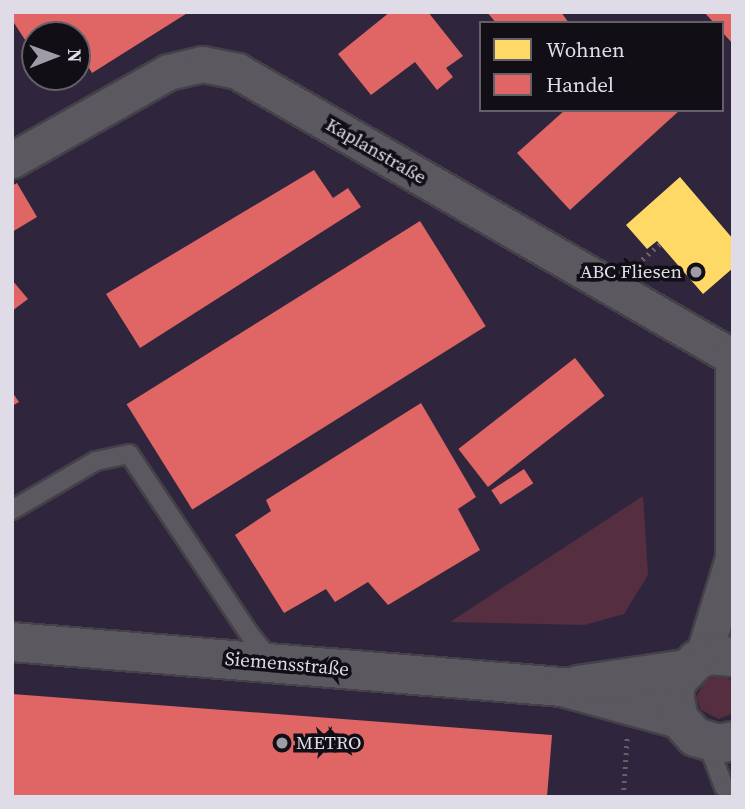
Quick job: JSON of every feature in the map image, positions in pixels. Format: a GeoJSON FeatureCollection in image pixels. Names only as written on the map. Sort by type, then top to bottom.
{"type":"FeatureCollection","features":[{"type":"Feature","properties":{"kind":"street","name":"Kaplanstraße"},"geometry":{"type":"LineString","coordinates":[[12,160],[168,72],[202,64],[237,71],[732,355],[733,558],[707,661]]}},
{"type":"Feature","properties":{"kind":"street","name":"Siemensstraße"},"geometry":{"type":"LineString","coordinates":[[12,642],[562,687],[706,734]]}},
{"type":"Feature","properties":{"kind":"street","name":"Siemensstraße"},"geometry":{"type":"LineString","coordinates":[[562,687],[707,661]]}},
{"type":"Feature","properties":{"kind":"street"},"geometry":{"type":"LineString","coordinates":[[706,734],[674,695],[677,681],[707,661]]}},
{"type":"Feature","properties":{"kind":"lane"},"geometry":{"type":"LineString","coordinates":[[12,509],[96,461],[129,454],[250,635],[275,663]]}},
{"type":"Feature","properties":{"kind":"lane"},"geometry":{"type":"LineString","coordinates":[[706,734],[724,787],[732,796]]}},
{"type":"Feature","properties":{"kind":"path"},"geometry":{"type":"LineString","coordinates":[[623,797],[628,729]]}},
{"type":"Feature","properties":{"kind":"shaded area"},"geometry":{"type":"Polygon","coordinates":[[[12,12],[733,12],[733,797],[12,797],[12,12]]]}},
{"type":"Feature","properties":{"kind":"shaded area"},"geometry":{"type":"Polygon","coordinates":[[[643,496],[648,575],[624,614],[584,625],[450,622],[643,496]]]}},
{"type":"Feature","properties":{"kind":"shaded area"},"geometry":{"type":"Polygon","coordinates":[[[720,675],[733,681],[733,713],[719,719],[701,710],[696,697],[706,680],[720,675]]]}},
{"type":"Feature","properties":{"kind":"building: Wohnen"},"geometry":{"type":"Polygon","coordinates":[[[680,177],[733,239],[733,268],[703,294],[657,241],[647,249],[626,225],[680,177]]]}},
{"type":"Feature","properties":{"kind":"building: Handel"},"geometry":{"type":"Polygon","coordinates":[[[12,12],[189,12],[92,73],[91,21],[21,21],[21,34],[12,20],[12,12]]]}},
{"type":"Feature","properties":{"kind":"building: Handel"},"geometry":{"type":"Polygon","coordinates":[[[390,12],[428,12],[463,56],[446,68],[453,77],[437,90],[415,62],[371,95],[338,54],[390,12]]]}},
{"type":"Feature","properties":{"kind":"building: Handel"},"geometry":{"type":"Polygon","coordinates":[[[487,12],[561,12],[568,21],[494,21],[487,12]]]}},
{"type":"Feature","properties":{"kind":"building: Handel"},"geometry":{"type":"Polygon","coordinates":[[[704,12],[733,12],[733,44],[724,34],[724,21],[712,21],[704,12]]]}},
{"type":"Feature","properties":{"kind":"building: Handel"},"geometry":{"type":"Polygon","coordinates":[[[563,112],[678,112],[570,210],[517,153],[563,112]]]}},
{"type":"Feature","properties":{"kind":"building: Handel"},"geometry":{"type":"Polygon","coordinates":[[[314,170],[333,198],[348,188],[361,207],[140,348],[106,294],[314,170]]]}},
{"type":"Feature","properties":{"kind":"building: Handel"},"geometry":{"type":"Polygon","coordinates":[[[17,183],[37,217],[12,232],[12,186],[17,183]]]}},
{"type":"Feature","properties":{"kind":"building: Handel"},"geometry":{"type":"Polygon","coordinates":[[[420,221],[486,326],[192,510],[127,404],[420,221]]]}},
{"type":"Feature","properties":{"kind":"building: Handel"},"geometry":{"type":"Polygon","coordinates":[[[12,280],[28,299],[12,311],[12,280]]]}},
{"type":"Feature","properties":{"kind":"building: Handel"},"geometry":{"type":"Polygon","coordinates":[[[575,358],[605,396],[488,487],[458,449],[575,358]]]}},
{"type":"Feature","properties":{"kind":"building: Handel"},"geometry":{"type":"Polygon","coordinates":[[[12,392],[19,402],[12,406],[12,392]]]}},
{"type":"Feature","properties":{"kind":"building: Handel"},"geometry":{"type":"Polygon","coordinates":[[[421,403],[476,497],[458,509],[480,550],[388,605],[368,582],[335,602],[326,589],[284,613],[235,535],[271,511],[266,500],[421,403]]]}},
{"type":"Feature","properties":{"kind":"building: Handel"},"geometry":{"type":"Polygon","coordinates":[[[524,469],[533,483],[501,504],[491,490],[524,469]]]}},
{"type":"Feature","properties":{"kind":"building: Handel","name":"METRO"},"geometry":{"type":"Polygon","coordinates":[[[12,694],[552,735],[547,797],[12,797],[12,694]]]}},
{"type":"Feature","properties":{"kind":"place","name":"ABC Fliesen"},"geometry":{"type":"Point","coordinates":[696,272]}},
{"type":"Feature","properties":{"kind":"place","name":"METRO"},"geometry":{"type":"Point","coordinates":[282,743]}}]}
